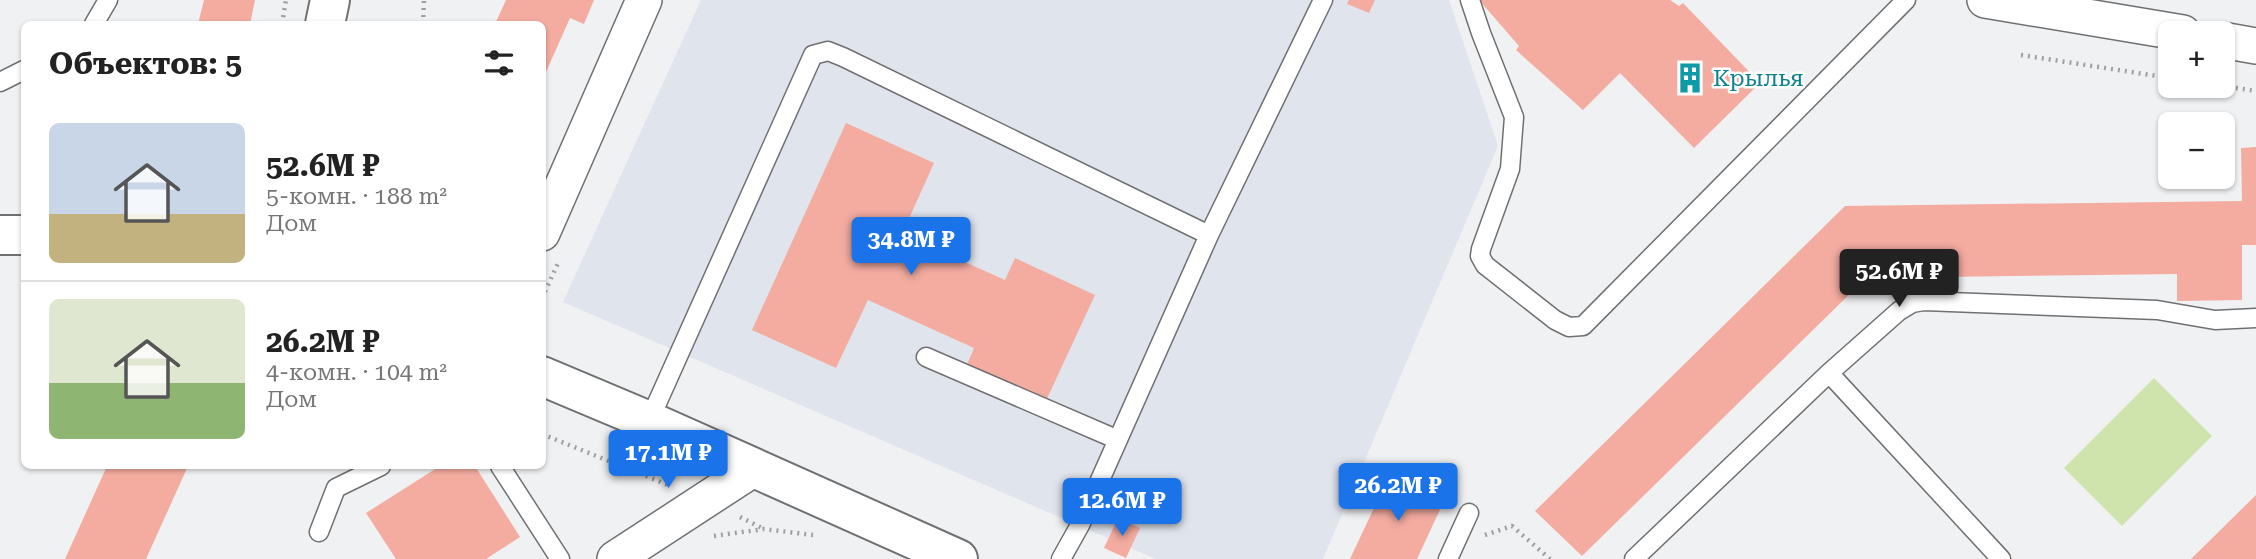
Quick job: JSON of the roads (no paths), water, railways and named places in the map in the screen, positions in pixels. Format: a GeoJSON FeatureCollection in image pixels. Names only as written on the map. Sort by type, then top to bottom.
{"type":"FeatureCollection","features":[{"type":"Feature","properties":{"kind":"main road"},"geometry":{"type":"LineString","coordinates":[[326,21],[330,0]]}},
{"type":"Feature","properties":{"kind":"main road"},"geometry":{"type":"LineString","coordinates":[[335,21],[337,0]]}},
{"type":"Feature","properties":{"kind":"main road"},"geometry":{"type":"LineString","coordinates":[[546,378],[958,559]]}},
{"type":"Feature","properties":{"kind":"street"},"geometry":{"type":"LineString","coordinates":[[546,224],[644,0]]}},
{"type":"Feature","properties":{"kind":"street"},"geometry":{"type":"LineString","coordinates":[[1985,0],[2158,29]]}},
{"type":"Feature","properties":{"kind":"street"},"geometry":{"type":"LineString","coordinates":[[2235,42],[2256,46]]}},
{"type":"Feature","properties":{"kind":"street"},"geometry":{"type":"LineString","coordinates":[[615,559],[753,469]]}},
{"type":"Feature","properties":{"kind":"lane"},"geometry":{"type":"LineString","coordinates":[[96,21],[108,0]]}},
{"type":"Feature","properties":{"kind":"lane"},"geometry":{"type":"LineString","coordinates":[[1061,559],[1080,525],[1209,235],[1323,0]]}},
{"type":"Feature","properties":{"kind":"lane"},"geometry":{"type":"LineString","coordinates":[[1470,0],[1480,33],[1514,117],[1510,169],[1480,249],[1480,256],[1485,265],[1555,320],[1569,327],[1583,326],[1906,0]]}},
{"type":"Feature","properties":{"kind":"lane"},"geometry":{"type":"LineString","coordinates":[[649,421],[813,55],[828,51],[843,57],[1209,235]]}},
{"type":"Feature","properties":{"kind":"lane"},"geometry":{"type":"LineString","coordinates":[[0,82],[21,73]]}},
{"type":"Feature","properties":{"kind":"lane"},"geometry":{"type":"LineString","coordinates":[[1634,559],[1829,373],[1899,311],[1912,303],[1924,301],[2157,310],[2215,320],[2256,318]]}},
{"type":"Feature","properties":{"kind":"lane"},"geometry":{"type":"LineString","coordinates":[[926,357],[1116,439]]}},
{"type":"Feature","properties":{"kind":"lane"},"geometry":{"type":"LineString","coordinates":[[1829,373],[2001,559]]}},
{"type":"Feature","properties":{"kind":"lane"},"geometry":{"type":"LineString","coordinates":[[319,532],[336,488],[374,469]]}},
{"type":"Feature","properties":{"kind":"lane"},"geometry":{"type":"LineString","coordinates":[[502,469],[560,559]]}},
{"type":"Feature","properties":{"kind":"lane"},"geometry":{"type":"LineString","coordinates":[[1451,552],[1469,513]]}},
{"type":"Feature","properties":{"kind":"place","name":"Крылья"},"geometry":{"type":"Point","coordinates":[1690,78]}}]}
